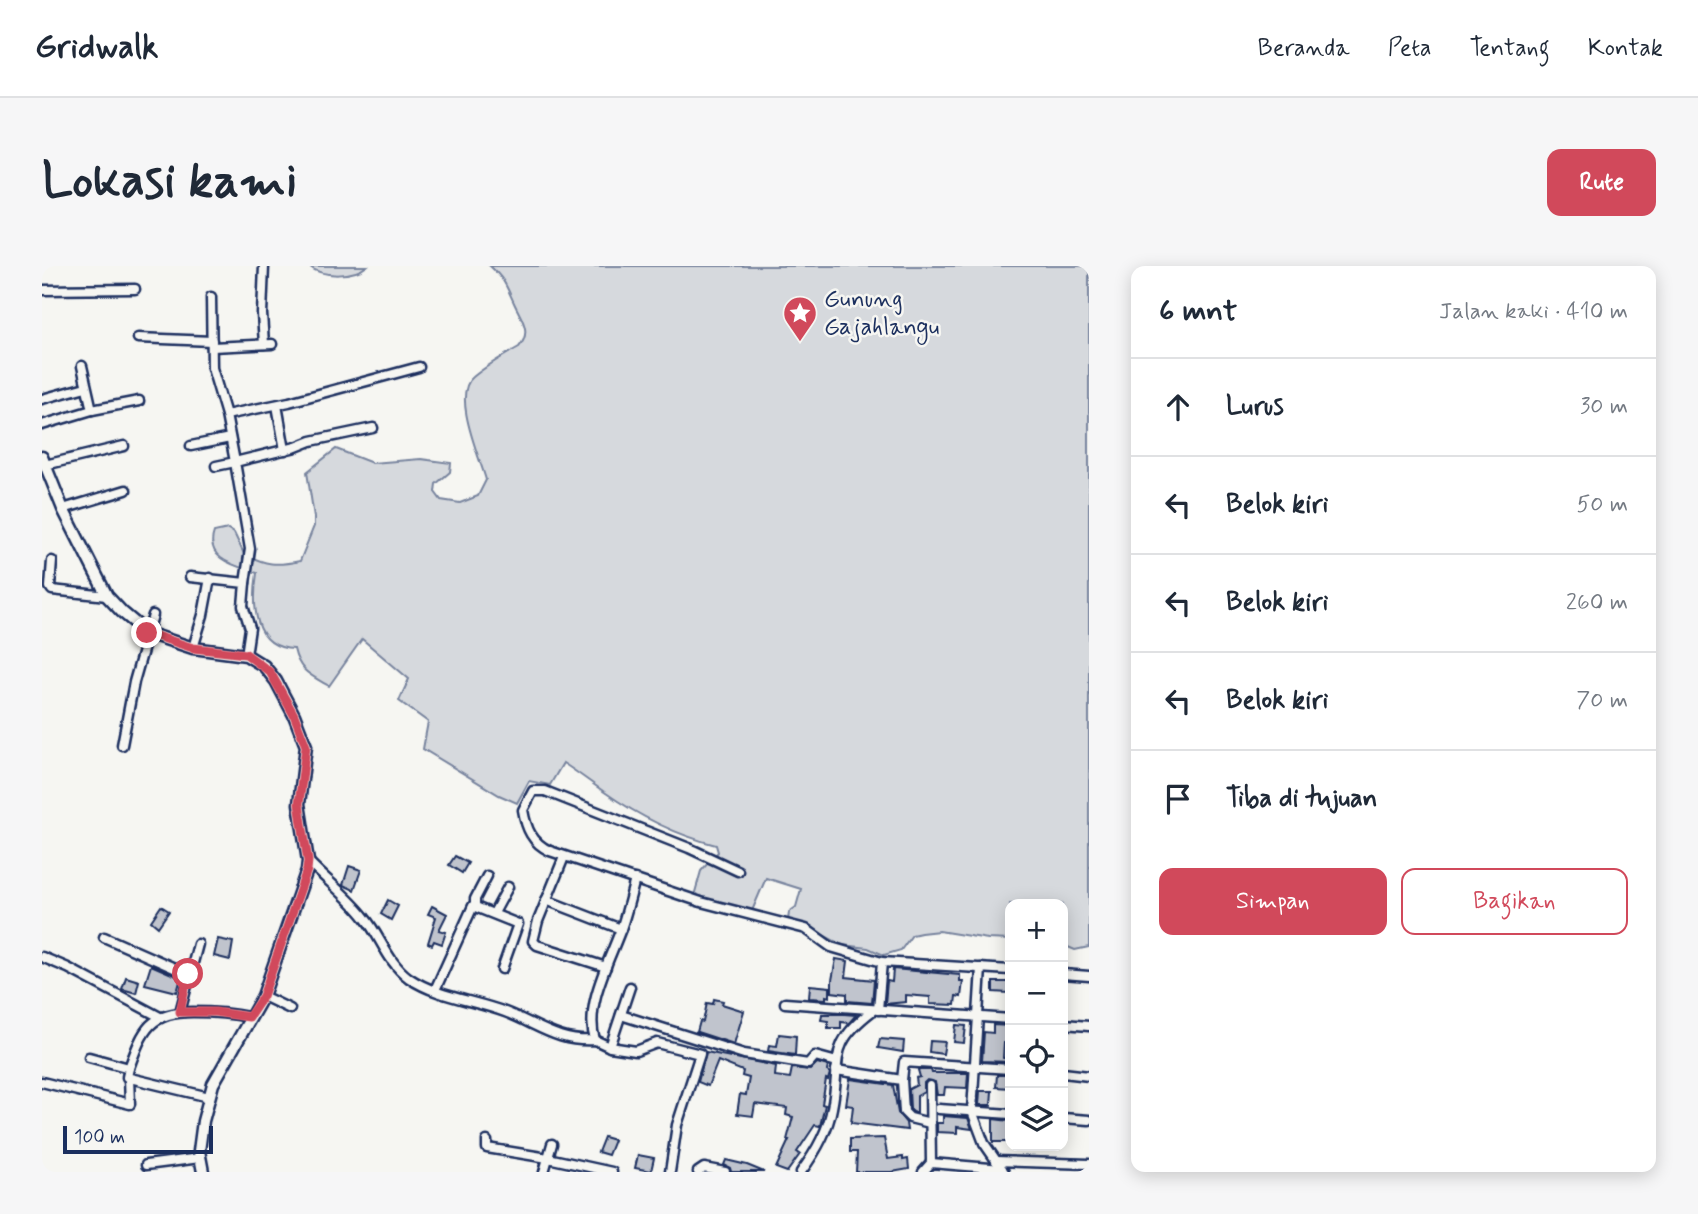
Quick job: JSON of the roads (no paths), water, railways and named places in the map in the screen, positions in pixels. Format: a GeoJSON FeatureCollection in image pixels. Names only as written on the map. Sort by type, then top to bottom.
{"type":"FeatureCollection","features":[{"type":"Feature","properties":{"kind":"street"},"geometry":{"type":"LineString","coordinates":[[138,338],[212,344],[268,344],[262,314],[264,266]]}},
{"type":"Feature","properties":{"kind":"street"},"geometry":{"type":"LineString","coordinates":[[42,290],[135,289]]}},
{"type":"Feature","properties":{"kind":"street"},"geometry":{"type":"LineString","coordinates":[[211,297],[212,368],[236,462],[250,549],[243,606],[250,628],[246,654]]}},
{"type":"Feature","properties":{"kind":"street"},"geometry":{"type":"LineString","coordinates":[[82,366],[92,410]]}},
{"type":"Feature","properties":{"kind":"street"},"geometry":{"type":"LineString","coordinates":[[226,415],[277,405],[419,367]]}},
{"type":"Feature","properties":{"kind":"street"},"geometry":{"type":"LineString","coordinates":[[42,399],[82,388]]}},
{"type":"Feature","properties":{"kind":"street"},"geometry":{"type":"LineString","coordinates":[[42,425],[92,410],[139,401]]}},
{"type":"Feature","properties":{"kind":"street"},"geometry":{"type":"LineString","coordinates":[[277,405],[285,450]]}},
{"type":"Feature","properties":{"kind":"street"},"geometry":{"type":"LineString","coordinates":[[216,466],[373,428]]}},
{"type":"Feature","properties":{"kind":"street"},"geometry":{"type":"LineString","coordinates":[[191,446],[230,438]]}},
{"type":"Feature","properties":{"kind":"street"},"geometry":{"type":"LineString","coordinates":[[124,446],[43,461],[63,509],[107,596],[147,633],[193,648],[246,654],[264,666],[276,681],[304,738],[306,754],[300,781],[299,804],[308,861],[302,889],[263,996],[213,1084],[202,1127],[200,1158],[203,1172]]}},
{"type":"Feature","properties":{"kind":"street"},"geometry":{"type":"LineString","coordinates":[[63,509],[126,490]]}},
{"type":"Feature","properties":{"kind":"street"},"geometry":{"type":"LineString","coordinates":[[52,561],[52,590],[107,596]]}},
{"type":"Feature","properties":{"kind":"street"},"geometry":{"type":"LineString","coordinates":[[190,578],[245,583]]}},
{"type":"Feature","properties":{"kind":"street"},"geometry":{"type":"LineString","coordinates":[[193,648],[210,578]]}},
{"type":"Feature","properties":{"kind":"street"},"geometry":{"type":"LineString","coordinates":[[122,745],[131,695],[153,615]]}},
{"type":"Feature","properties":{"kind":"street"},"geometry":{"type":"LineString","coordinates":[[738,871],[690,848],[545,790],[533,791],[523,810],[532,839],[538,846],[701,902],[806,929],[831,947],[882,962],[1005,970]]}},
{"type":"Feature","properties":{"kind":"street"},"geometry":{"type":"LineString","coordinates":[[564,857],[532,937],[535,943],[606,967]]}},
{"type":"Feature","properties":{"kind":"street"},"geometry":{"type":"LineString","coordinates":[[308,861],[363,915],[384,952],[409,978],[435,990],[505,1012],[563,1038],[575,1041],[595,1040],[610,1047],[640,1051],[660,1043],[700,1054],[677,1125],[670,1172]]}},
{"type":"Feature","properties":{"kind":"street"},"geometry":{"type":"LineString","coordinates":[[435,990],[487,876]]}},
{"type":"Feature","properties":{"kind":"street"},"geometry":{"type":"LineString","coordinates":[[595,1040],[592,1014],[596,994],[621,929],[635,879]]}},
{"type":"Feature","properties":{"kind":"street"},"geometry":{"type":"LineString","coordinates":[[494,913],[508,887]]}},
{"type":"Feature","properties":{"kind":"street"},"geometry":{"type":"LineString","coordinates":[[546,900],[621,929]]}},
{"type":"Feature","properties":{"kind":"street"},"geometry":{"type":"LineString","coordinates":[[475,905],[517,922],[502,969]]}},
{"type":"Feature","properties":{"kind":"street"},"geometry":{"type":"LineString","coordinates":[[104,937],[188,974]]}},
{"type":"Feature","properties":{"kind":"street"},"geometry":{"type":"LineString","coordinates":[[180,1012],[198,944]]}},
{"type":"Feature","properties":{"kind":"street"},"geometry":{"type":"LineString","coordinates":[[42,957],[160,1017]]}},
{"type":"Feature","properties":{"kind":"street"},"geometry":{"type":"LineString","coordinates":[[801,1172],[825,1131],[832,1108],[836,1066],[845,1035],[875,1011],[882,962]]}},
{"type":"Feature","properties":{"kind":"street"},"geometry":{"type":"LineString","coordinates":[[981,968],[972,1111],[979,1133],[1003,1171]]}},
{"type":"Feature","properties":{"kind":"street"},"geometry":{"type":"LineString","coordinates":[[1068,974],[1089,976]]}},
{"type":"Feature","properties":{"kind":"street"},"geometry":{"type":"LineString","coordinates":[[610,1047],[630,987]]}},
{"type":"Feature","properties":{"kind":"street"},"geometry":{"type":"LineString","coordinates":[[263,996],[290,1009]]}},
{"type":"Feature","properties":{"kind":"street"},"geometry":{"type":"LineString","coordinates":[[785,1003],[1005,1020]]}},
{"type":"Feature","properties":{"kind":"street"},"geometry":{"type":"LineString","coordinates":[[42,1082],[130,1104],[131,1076],[143,1035],[160,1017],[180,1012],[215,1012],[249,1017]]}},
{"type":"Feature","properties":{"kind":"street"},"geometry":{"type":"LineString","coordinates":[[621,1016],[744,1054],[808,1064],[815,1056],[836,1066],[902,1080]]}},
{"type":"Feature","properties":{"kind":"street"},"geometry":{"type":"LineString","coordinates":[[1068,1024],[1089,1026]]}},
{"type":"Feature","properties":{"kind":"street"},"geometry":{"type":"LineString","coordinates":[[89,1057],[131,1076],[209,1097]]}},
{"type":"Feature","properties":{"kind":"street"},"geometry":{"type":"LineString","coordinates":[[930,1123],[906,1116],[904,1112],[902,1080],[903,1065],[907,1061],[1005,1069]]}},
{"type":"Feature","properties":{"kind":"street"},"geometry":{"type":"LineString","coordinates":[[1068,1074],[1089,1076]]}},
{"type":"Feature","properties":{"kind":"street"},"geometry":{"type":"LineString","coordinates":[[923,1172],[931,1163],[930,1086]]}},
{"type":"Feature","properties":{"kind":"street"},"geometry":{"type":"LineString","coordinates":[[939,1109],[1005,1114]]}},
{"type":"Feature","properties":{"kind":"street"},"geometry":{"type":"LineString","coordinates":[[1068,1118],[1089,1120]]}},
{"type":"Feature","properties":{"kind":"street"},"geometry":{"type":"LineString","coordinates":[[486,1141],[487,1148],[612,1172]]}},
{"type":"Feature","properties":{"kind":"street"},"geometry":{"type":"LineString","coordinates":[[544,1172],[552,1144]]}},
{"type":"Feature","properties":{"kind":"street"},"geometry":{"type":"LineString","coordinates":[[146,1165],[200,1158]]}},
{"type":"Feature","properties":{"kind":"street"},"geometry":{"type":"LineString","coordinates":[[996,1161],[1089,1164]]}},
{"type":"Feature","properties":{"kind":"street"},"geometry":{"type":"LineString","coordinates":[[931,1163],[1003,1171]]}},
{"type":"Feature","properties":{"kind":"street"},"geometry":{"type":"LineString","coordinates":[[698,1172],[705,1168],[725,1172]]}},
{"type":"Feature","properties":{"kind":"place","name":"Gunung Gajahlangu"},"geometry":{"type":"Point","coordinates":[800,343]}}]}
